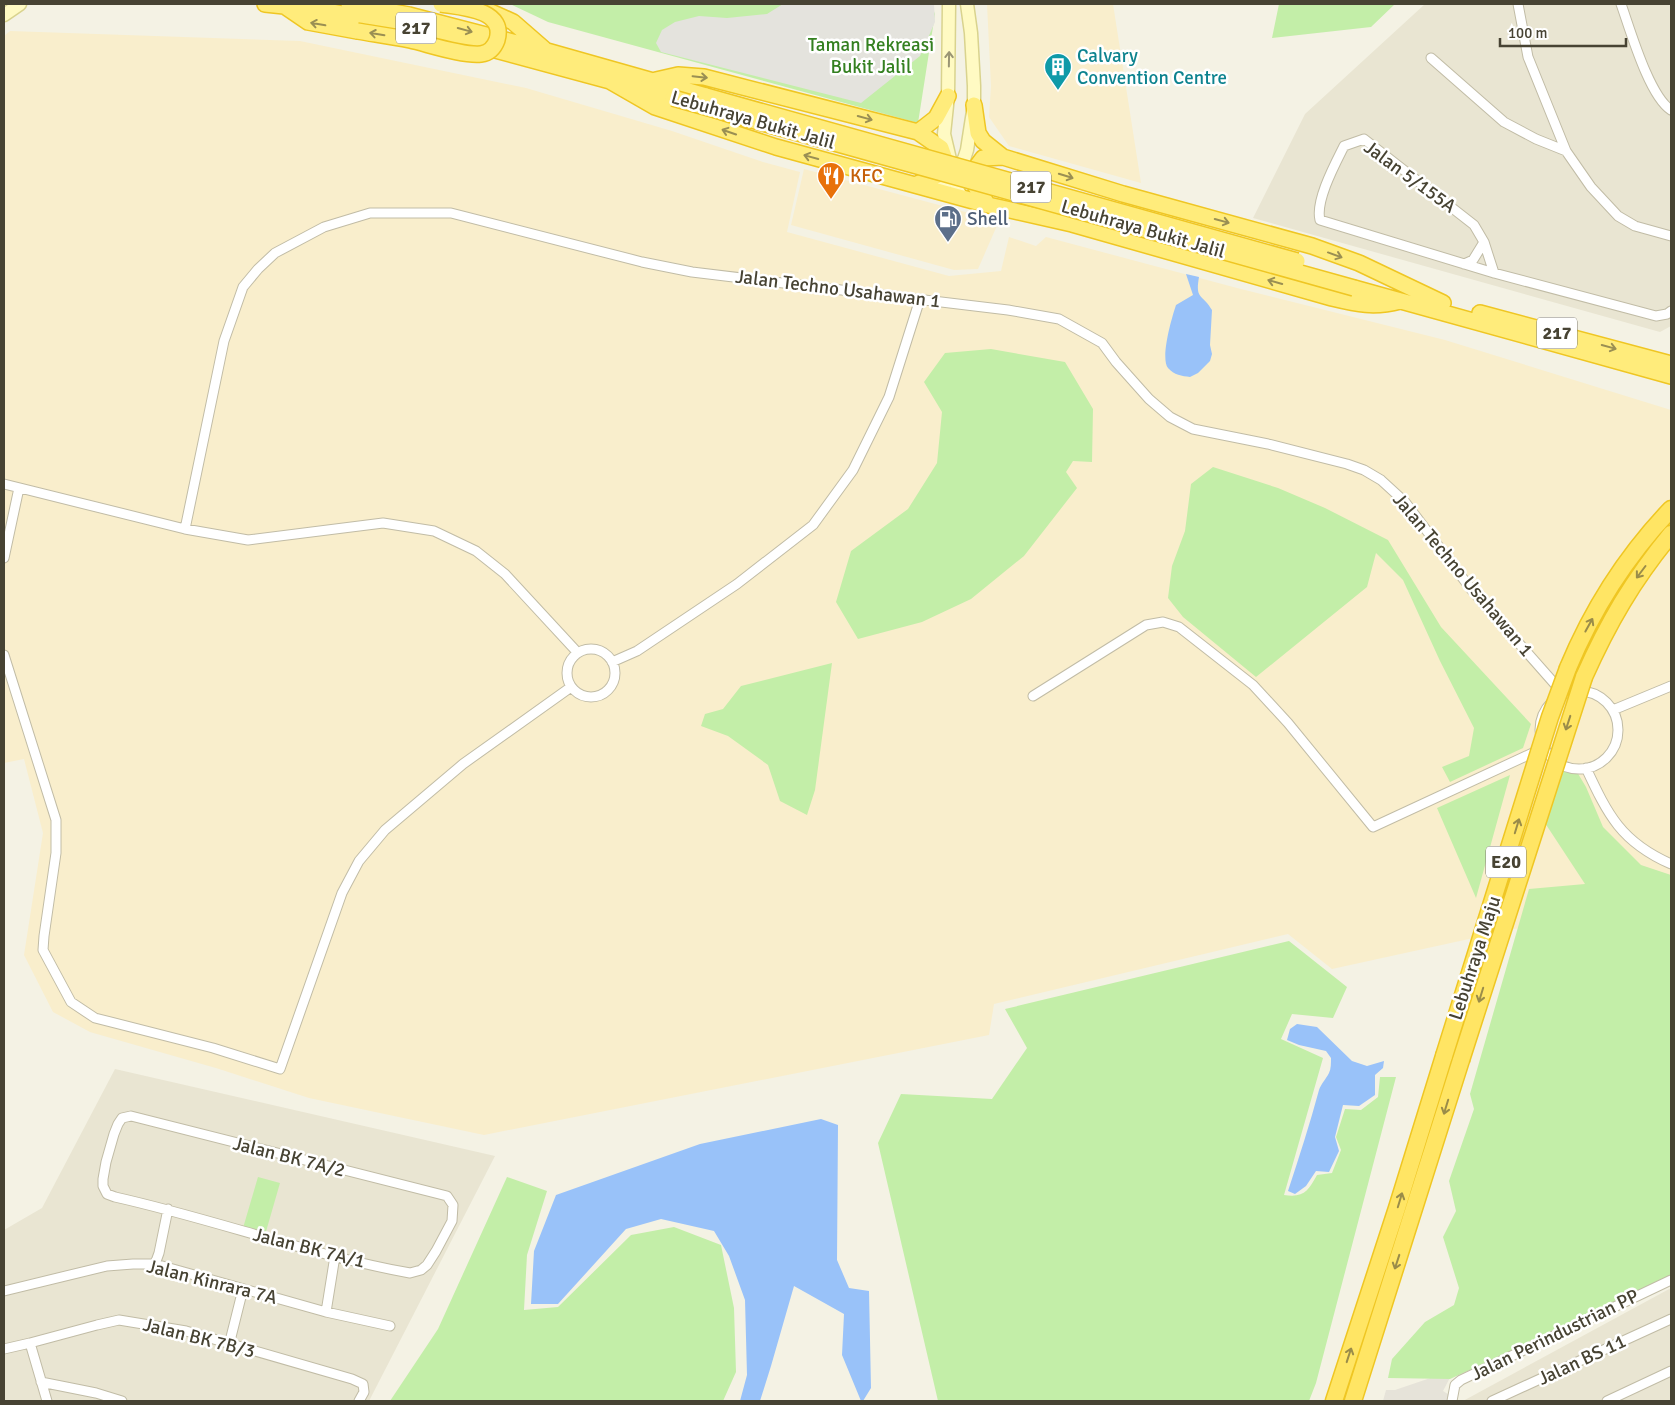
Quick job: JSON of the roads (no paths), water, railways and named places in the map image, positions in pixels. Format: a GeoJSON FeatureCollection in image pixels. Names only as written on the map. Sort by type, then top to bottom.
{"type":"FeatureCollection","features":[{"type":"Feature","properties":{"kind":"highway","name":"Lebuhraya Bukit Jalil"},"geometry":{"type":"LineString","coordinates":[[265,4],[322,10],[406,26],[1356,283],[1443,303],[1671,364]]}},
{"type":"Feature","properties":{"kind":"highway","name":"Lebuhraya Bukit Jalil"},"geometry":{"type":"LineString","coordinates":[[349,4],[409,15],[547,51],[1356,283],[1400,301],[1671,376]]}},
{"type":"Feature","properties":{"kind":"highway"},"geometry":{"type":"LineString","coordinates":[[284,5],[308,22],[409,40],[463,52],[480,54],[489,52],[494,47],[498,33],[497,25],[493,19],[478,11],[441,4]]}},
{"type":"Feature","properties":{"kind":"highway"},"geometry":{"type":"LineString","coordinates":[[471,4],[513,22],[547,51]]}},
{"type":"Feature","properties":{"kind":"highway"},"geometry":{"type":"LineString","coordinates":[[652,81],[678,75],[704,77],[918,132],[941,148],[946,162],[938,175],[915,185]]}},
{"type":"Feature","properties":{"kind":"highway"},"geometry":{"type":"LineString","coordinates":[[608,80],[655,107],[776,148],[988,205],[1072,224],[1332,298],[1362,305],[1384,305],[1400,301]]}},
{"type":"Feature","properties":{"kind":"highway"},"geometry":{"type":"LineString","coordinates":[[918,132],[936,118],[948,96]]}},
{"type":"Feature","properties":{"kind":"highway"},"geometry":{"type":"LineString","coordinates":[[974,105],[978,133],[984,141],[1003,157]]}},
{"type":"Feature","properties":{"kind":"highway"},"geometry":{"type":"LineString","coordinates":[[988,205],[976,187],[974,170],[983,158],[1003,157],[1124,194],[1312,246],[1358,263],[1443,303]]}},
{"type":"Feature","properties":{"kind":"highway","name":"Lebuhraya Maju"},"geometry":{"type":"LineString","coordinates":[[1334,1401],[1397,1208],[1550,717],[1570,662],[1599,606],[1619,575],[1642,542],[1671,509]]}},
{"type":"Feature","properties":{"kind":"highway","name":"Lebuhraya Maju"},"geometry":{"type":"LineString","coordinates":[[1353,1401],[1584,677],[1595,651],[1620,604],[1635,580],[1671,534]]}},
{"type":"Feature","properties":{"kind":"main road"},"geometry":{"type":"LineString","coordinates":[[4,15],[20,4]]}},
{"type":"Feature","properties":{"kind":"main road"},"geometry":{"type":"LineString","coordinates":[[949,4],[948,96],[944,134],[957,189],[962,198]]}},
{"type":"Feature","properties":{"kind":"main road"},"geometry":{"type":"LineString","coordinates":[[930,189],[943,186],[964,159],[969,137],[974,105],[971,33],[967,4]]}},
{"type":"Feature","properties":{"kind":"main road"},"geometry":{"type":"LineString","coordinates":[[944,134],[960,143],[969,137]]}},
{"type":"Feature","properties":{"kind":"street"},"geometry":{"type":"LineString","coordinates":[[1518,4],[1528,57],[1566,150],[1591,187],[1618,216],[1635,226],[1671,236]]}},
{"type":"Feature","properties":{"kind":"street"},"geometry":{"type":"LineString","coordinates":[[1621,4],[1652,86],[1671,110]]}},
{"type":"Feature","properties":{"kind":"street"},"geometry":{"type":"LineString","coordinates":[[1430,58],[1504,122],[1536,139],[1566,150]]}},
{"type":"Feature","properties":{"kind":"street","name":"Jalan 5/155A"},"geometry":{"type":"LineString","coordinates":[[1494,273],[1484,242],[1474,225],[1364,139],[1344,146],[1329,175],[1318,213],[1320,220],[1494,273],[1656,316],[1667,314],[1671,311]]}},
{"type":"Feature","properties":{"kind":"street","name":"Jalan Techno Usahawan 1"},"geometry":{"type":"LineString","coordinates":[[185,528],[224,341],[243,287],[258,269],[275,254],[324,227],[370,213],[451,213],[642,262],[692,272],[1024,312],[1058,319],[1102,343],[1149,400],[1170,417],[1193,429],[1268,444],[1347,464],[1364,470],[1380,480],[1405,502],[1471,589],[1563,694]]}},
{"type":"Feature","properties":{"kind":"street"},"geometry":{"type":"LineString","coordinates":[[1464,264],[1473,260],[1484,242]]}},
{"type":"Feature","properties":{"kind":"street"},"geometry":{"type":"LineString","coordinates":[[612,662],[637,651],[737,584],[813,525],[853,470],[889,397],[920,299]]}},
{"type":"Feature","properties":{"kind":"street"},"geometry":{"type":"LineString","coordinates":[[4,484],[185,528],[248,540],[383,524],[434,531],[476,550],[504,574],[578,653]]}},
{"type":"Feature","properties":{"kind":"street"},"geometry":{"type":"LineString","coordinates":[[4,558],[20,488]]}},
{"type":"Feature","properties":{"kind":"street"},"geometry":{"type":"LineString","coordinates":[[1033,696],[1146,625],[1163,622],[1179,627],[1253,685],[1288,724],[1373,827],[1544,747]]}},
{"type":"Feature","properties":{"kind":"street"},"geometry":{"type":"LineString","coordinates":[[593,649],[608,655],[615,669],[615,678],[613,685],[607,692],[592,698],[584,697],[576,693],[571,687],[567,680],[566,672],[568,664],[578,653],[593,649]]}},
{"type":"Feature","properties":{"kind":"street"},"geometry":{"type":"LineString","coordinates":[[4,655],[56,820],[56,853],[43,950],[71,1002],[95,1018],[213,1048],[280,1069],[342,893],[359,860],[385,830],[464,764],[571,687]]}},
{"type":"Feature","properties":{"kind":"street"},"geometry":{"type":"LineString","coordinates":[[1613,710],[1671,686]]}},
{"type":"Feature","properties":{"kind":"street"},"geometry":{"type":"LineString","coordinates":[[1574,691],[1591,693],[1606,701],[1613,710],[1618,726],[1616,742],[1613,750],[1602,762],[1578,769],[1562,764],[1548,754],[1541,737],[1540,726],[1542,716],[1554,699],[1563,694],[1574,691]]}},
{"type":"Feature","properties":{"kind":"street"},"geometry":{"type":"LineString","coordinates":[[1586,768],[1608,812],[1627,837],[1648,853],[1671,864]]}},
{"type":"Feature","properties":{"kind":"street","name":"Jalan BK 7A/2"},"geometry":{"type":"LineString","coordinates":[[115,1197],[108,1194],[103,1186],[106,1162],[118,1124],[122,1118],[131,1116],[447,1196]]}},
{"type":"Feature","properties":{"kind":"street","name":"Jalan BK 7A/1"},"geometry":{"type":"LineString","coordinates":[[115,1197],[168,1209],[335,1256],[398,1271],[410,1272],[421,1270],[426,1265],[452,1221],[453,1205],[447,1196]]}},
{"type":"Feature","properties":{"kind":"street"},"geometry":{"type":"LineString","coordinates":[[155,1264],[159,1254],[168,1209]]}},
{"type":"Feature","properties":{"kind":"street"},"geometry":{"type":"LineString","coordinates":[[326,1312],[335,1256]]}},
{"type":"Feature","properties":{"kind":"street","name":"Jalan Kinrara 7A"},"geometry":{"type":"LineString","coordinates":[[4,1291],[107,1266],[155,1264],[326,1312],[390,1326]]}},
{"type":"Feature","properties":{"kind":"street","name":"Jalan Perindustrian PP"},"geometry":{"type":"LineString","coordinates":[[1452,1401],[1455,1386],[1461,1380],[1671,1280]]}},
{"type":"Feature","properties":{"kind":"street"},"geometry":{"type":"LineString","coordinates":[[229,1345],[243,1289]]}},
{"type":"Feature","properties":{"kind":"street","name":"Jalan BS 11"},"geometry":{"type":"LineString","coordinates":[[1492,1401],[1671,1319]]}},
{"type":"Feature","properties":{"kind":"street","name":"Jalan BK 7B/3"},"geometry":{"type":"LineString","coordinates":[[4,1349],[97,1324],[119,1320],[186,1331],[229,1345],[352,1379],[363,1384],[364,1392],[360,1401]]}},
{"type":"Feature","properties":{"kind":"street"},"geometry":{"type":"LineString","coordinates":[[30,1343],[47,1401]]}},
{"type":"Feature","properties":{"kind":"street"},"geometry":{"type":"LineString","coordinates":[[1607,1401],[1671,1371]]}},
{"type":"Feature","properties":{"kind":"street"},"geometry":{"type":"LineString","coordinates":[[41,1382],[96,1393],[122,1401]]}},
{"type":"Feature","properties":{"kind":"water"},"geometry":{"type":"Polygon","coordinates":[[[1186,274],[1199,277],[1198,289],[1200,296],[1212,310],[1210,345],[1212,354],[1210,361],[1198,373],[1190,377],[1178,375],[1170,370],[1165,356],[1176,305],[1193,295],[1186,274]]]}},
{"type":"Feature","properties":{"kind":"water"},"geometry":{"type":"Polygon","coordinates":[[[1297,1024],[1317,1027],[1352,1061],[1367,1066],[1384,1061],[1383,1068],[1375,1075],[1375,1095],[1359,1106],[1343,1105],[1335,1137],[1339,1151],[1329,1172],[1316,1171],[1306,1186],[1295,1194],[1288,1191],[1319,1090],[1331,1066],[1331,1058],[1326,1051],[1299,1045],[1287,1040],[1290,1029],[1297,1024]]]}},
{"type":"Feature","properties":{"kind":"water"},"geometry":{"type":"Polygon","coordinates":[[[821,1119],[838,1125],[837,1260],[849,1288],[869,1291],[871,1388],[863,1401],[861,1401],[842,1355],[844,1314],[794,1286],[760,1401],[740,1401],[747,1375],[745,1300],[729,1256],[714,1231],[661,1219],[626,1229],[558,1304],[531,1304],[534,1251],[556,1195],[700,1144],[821,1119]]]}},
{"type":"Feature","properties":{"kind":"place","name":"Calvary Convention Centre"},"geometry":{"type":"Point","coordinates":[1058,91]}},
{"type":"Feature","properties":{"kind":"place","name":"KFC"},"geometry":{"type":"Point","coordinates":[831,200]}},
{"type":"Feature","properties":{"kind":"place","name":"Shell"},"geometry":{"type":"Point","coordinates":[948,243]}},
{"type":"Feature","properties":{"kind":"park label","name":"Taman Rekreasi Bukit Jalil"},"geometry":{"type":"Point","coordinates":[871,56]}}]}
